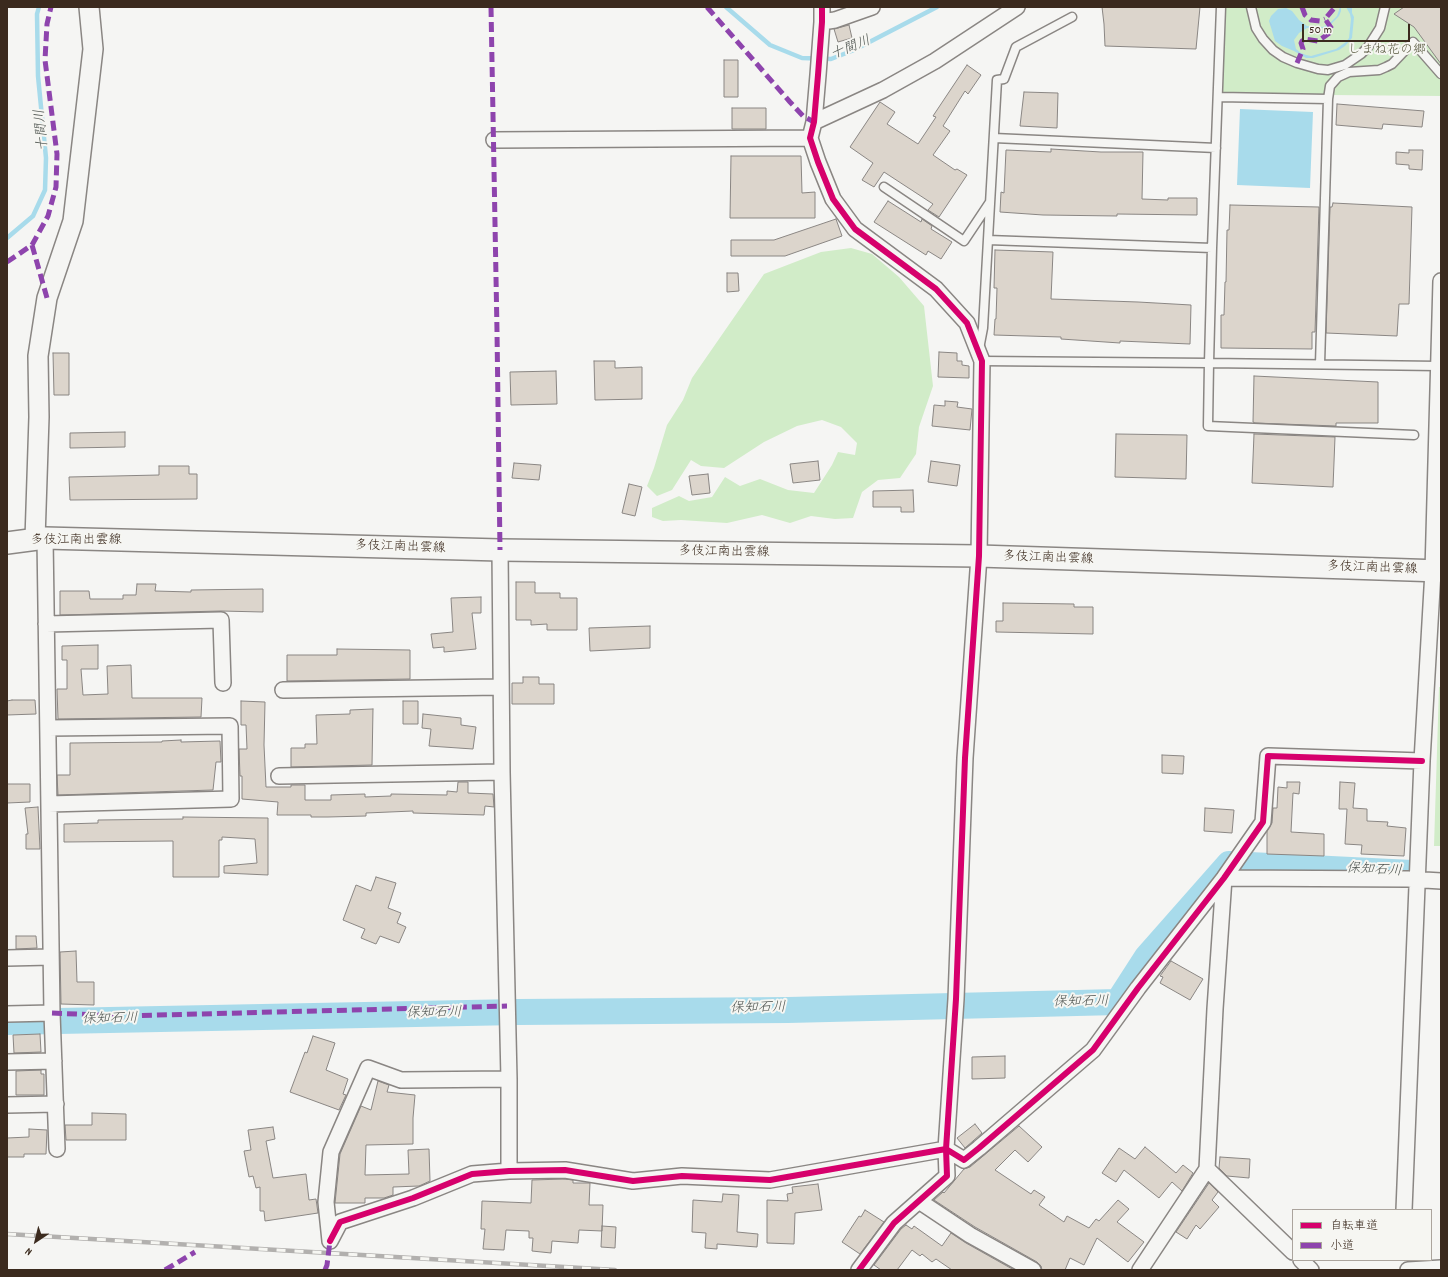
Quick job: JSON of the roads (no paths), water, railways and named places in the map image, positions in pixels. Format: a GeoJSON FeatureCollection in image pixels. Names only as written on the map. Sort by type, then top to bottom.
{"type":"FeatureCollection","features":[{"type":"Feature","properties":{"kind":"main road","name":"多伎江南出雲線"},"geometry":{"type":"LineString","coordinates":[[7,543],[40,539],[500,550],[979,556],[1437,571]]}},
{"type":"Feature","properties":{"kind":"street"},"geometry":{"type":"LineString","coordinates":[[57,1149],[52,1013],[46,624],[40,539],[38,356],[47,298],[74,220],[93,48],[89,7]]}},
{"type":"Feature","properties":{"kind":"street"},"geometry":{"type":"LineString","coordinates":[[859,1270],[894,1223],[947,1176],[946,1149],[956,999],[965,758],[979,556],[980,356],[967,323],[936,289],[855,229],[833,199],[810,138],[814,122],[822,14],[836,20],[872,7]]}},
{"type":"Feature","properties":{"kind":"street"},"geometry":{"type":"LineString","coordinates":[[814,122],[883,90],[935,61],[1017,7]]}},
{"type":"Feature","properties":{"kind":"street"},"geometry":{"type":"LineString","coordinates":[[494,140],[810,138]]}},
{"type":"Feature","properties":{"kind":"street"},"geometry":{"type":"LineString","coordinates":[[1404,1209],[1422,761],[1437,571],[1439,438],[1438,366],[1441,281]]}},
{"type":"Feature","properties":{"kind":"street"},"geometry":{"type":"LineString","coordinates":[[500,550],[502,772],[509,1079],[508,1171]]}},
{"type":"Feature","properties":{"kind":"street"},"geometry":{"type":"LineString","coordinates":[[46,624],[221,620],[223,683]]}},
{"type":"Feature","properties":{"kind":"street"},"geometry":{"type":"LineString","coordinates":[[283,690],[501,687]]}},
{"type":"Feature","properties":{"kind":"street"},"geometry":{"type":"LineString","coordinates":[[48,728],[230,726],[231,799],[49,804]]}},
{"type":"Feature","properties":{"kind":"street"},"geometry":{"type":"LineString","coordinates":[[509,1079],[401,1080],[368,1068],[331,1152],[326,1202],[330,1241],[340,1222],[413,1198],[472,1174],[508,1171],[565,1170],[633,1181],[682,1176],[770,1180],[946,1149],[964,1160],[980,1148],[1093,1050],[1138,988],[1224,878],[1263,822],[1268,756],[1422,761]]}},
{"type":"Feature","properties":{"kind":"street"},"geometry":{"type":"LineString","coordinates":[[279,776],[502,772]]}},
{"type":"Feature","properties":{"kind":"street"},"geometry":{"type":"LineString","coordinates":[[1224,878],[1441,881]]}},
{"type":"Feature","properties":{"kind":"street"},"geometry":{"type":"LineString","coordinates":[[1140,1270],[1207,1169],[1215,1009],[1224,878]]}},
{"type":"Feature","properties":{"kind":"street"},"geometry":{"type":"LineString","coordinates":[[7,958],[51,957]]}},
{"type":"Feature","properties":{"kind":"street"},"geometry":{"type":"LineString","coordinates":[[7,1014],[52,1013]]}},
{"type":"Feature","properties":{"kind":"street"},"geometry":{"type":"LineString","coordinates":[[7,1062],[54,1061]]}},
{"type":"Feature","properties":{"kind":"street"},"geometry":{"type":"LineString","coordinates":[[7,1105],[56,1104]]}},
{"type":"Feature","properties":{"kind":"street"},"geometry":{"type":"LineString","coordinates":[[1207,1169],[1292,1251]]}},
{"type":"Feature","properties":{"kind":"street"},"geometry":{"type":"LineString","coordinates":[[918,1201],[970,1235],[1033,1270]]}},
{"type":"Feature","properties":{"kind":"street"},"geometry":{"type":"LineString","coordinates":[[1302,1261],[1312,1270]]}},
{"type":"Feature","properties":{"kind":"street"},"geometry":{"type":"LineString","coordinates":[[1408,1270],[1441,1268]]}},
{"type":"Feature","properties":{"kind":"lane"},"geometry":{"type":"LineString","coordinates":[[1221,7],[1219,97],[1212,248],[1208,426],[1414,435]]}},
{"type":"Feature","properties":{"kind":"lane"},"geometry":{"type":"LineString","coordinates":[[1251,7],[1256,28],[1263,39],[1273,50],[1291,61],[1318,69],[1356,71],[1378,70],[1392,64],[1413,42],[1441,74]]}},
{"type":"Feature","properties":{"kind":"lane"},"geometry":{"type":"LineString","coordinates":[[1320,364],[1328,99],[1330,86],[1342,70],[1368,47],[1380,28],[1385,7]]}},
{"type":"Feature","properties":{"kind":"lane"},"geometry":{"type":"LineString","coordinates":[[1072,17],[1016,47],[1004,80],[997,80],[983,328],[980,356],[1209,363],[1438,366]]}},
{"type":"Feature","properties":{"kind":"lane"},"geometry":{"type":"LineString","coordinates":[[1219,97],[1328,99]]}},
{"type":"Feature","properties":{"kind":"lane"},"geometry":{"type":"LineString","coordinates":[[994,138],[1216,148]]}},
{"type":"Feature","properties":{"kind":"lane"},"geometry":{"type":"LineString","coordinates":[[884,187],[964,241],[990,202]]}},
{"type":"Feature","properties":{"kind":"lane"},"geometry":{"type":"LineString","coordinates":[[988,240],[1212,248]]}},
{"type":"Feature","properties":{"kind":"water"},"geometry":{"type":"Polygon","coordinates":[[[1340,7],[1341,11],[1339,16],[1327,28],[1307,28],[1299,33],[1294,40],[1296,49],[1306,55],[1311,56],[1336,49],[1349,38],[1351,19],[1346,7],[1352,7],[1354,17],[1352,38],[1339,50],[1313,58],[1306,58],[1275,41],[1269,21],[1271,16],[1278,9],[1286,8],[1292,11],[1299,20],[1307,26],[1323,27],[1337,16],[1340,7]]]}},
{"type":"Feature","properties":{"kind":"water"},"geometry":{"type":"Polygon","coordinates":[[[1240,109],[1313,112],[1310,188],[1237,185],[1240,109]]]}},
{"type":"Feature","properties":{"kind":"waterway","name":"十間川"},"geometry":{"type":"LineString","coordinates":[[7,238],[33,216],[45,190],[46,158],[38,76],[37,14],[39,7]]}},
{"type":"Feature","properties":{"kind":"waterway","name":"十間川"},"geometry":{"type":"LineString","coordinates":[[726,7],[770,45],[802,58],[831,59],[854,50],[937,7]]}},
{"type":"Feature","properties":{"kind":"waterway","name":"保知石川"},"geometry":{"type":"LineString","coordinates":[[7,1022],[518,1012],[788,1010],[1118,1002],[1147,957],[1229,864],[1412,873]]}},
{"type":"Feature","properties":{"kind":"railway"},"geometry":{"type":"LineString","coordinates":[[7,1234],[615,1270]]}},
{"type":"Feature","properties":{"kind":"park label","name":"しまね花の郷"},"geometry":{"type":"Point","coordinates":[1387,51]}}]}
